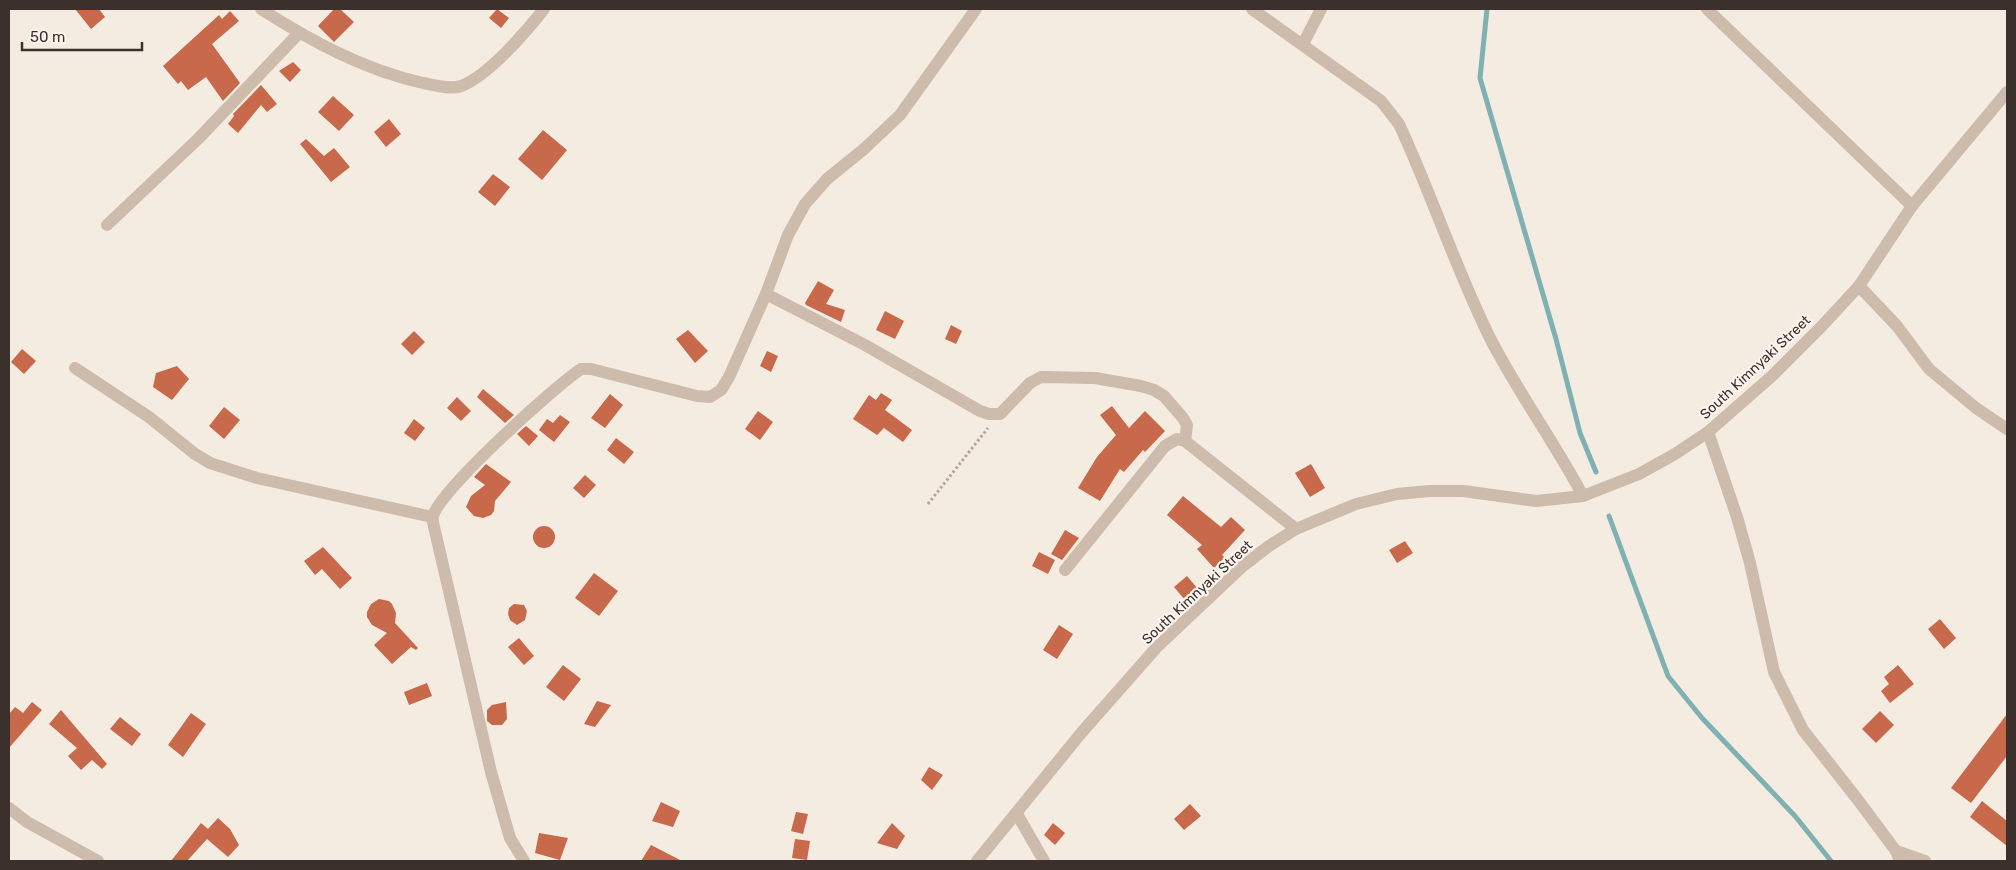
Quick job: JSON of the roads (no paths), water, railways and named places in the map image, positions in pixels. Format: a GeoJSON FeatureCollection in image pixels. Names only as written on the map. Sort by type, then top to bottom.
{"type":"FeatureCollection","features":[{"type":"Feature","properties":{"kind":"street"},"geometry":{"type":"LineString","coordinates":[[261,9],[299,33],[351,59],[393,76],[438,86],[459,86],[483,74],[544,9]]}},
{"type":"Feature","properties":{"kind":"street"},"geometry":{"type":"LineString","coordinates":[[524,861],[510,838],[491,772],[432,517],[450,490],[480,460],[535,407],[581,369],[591,369],[698,396],[710,397],[720,390],[729,377],[766,294],[788,235],[805,204],[827,179],[864,149],[900,115],[976,9]]}},
{"type":"Feature","properties":{"kind":"street"},"geometry":{"type":"LineString","coordinates":[[1252,9],[1381,101],[1399,124],[1490,338],[1583,496]]}},
{"type":"Feature","properties":{"kind":"street"},"geometry":{"type":"LineString","coordinates":[[1303,44],[1321,9]]}},
{"type":"Feature","properties":{"kind":"street"},"geometry":{"type":"LineString","coordinates":[[1707,9],[1912,206]]}},
{"type":"Feature","properties":{"kind":"street"},"geometry":{"type":"LineString","coordinates":[[107,225],[199,138],[299,33]]}},
{"type":"Feature","properties":{"kind":"street","name":"South Kimnyaki Street"},"geometry":{"type":"LineString","coordinates":[[977,861],[1082,732],[1157,647],[1243,566],[1269,546],[1296,529],[1356,504],[1397,494],[1430,491],[1464,491],[1536,501],[1583,496],[1638,474],[1675,454],[1708,432],[1772,376],[1859,286],[1912,206],[2007,92]]}},
{"type":"Feature","properties":{"kind":"street"},"geometry":{"type":"LineString","coordinates":[[1859,286],[1898,326],[1929,369],[1976,408],[2007,429]]}},
{"type":"Feature","properties":{"kind":"street"},"geometry":{"type":"LineString","coordinates":[[766,294],[865,345],[980,411],[989,414],[1000,414],[1030,383],[1041,377],[1095,378],[1141,386],[1154,390],[1164,396],[1184,418],[1186,425],[1185,441]]}},
{"type":"Feature","properties":{"kind":"street"},"geometry":{"type":"LineString","coordinates":[[75,368],[149,417],[195,454],[210,463],[257,478],[432,517]]}},
{"type":"Feature","properties":{"kind":"street"},"geometry":{"type":"LineString","coordinates":[[1708,432],[1737,517],[1750,563],[1774,672],[1803,730],[1898,856],[1925,861]]}},
{"type":"Feature","properties":{"kind":"street"},"geometry":{"type":"LineString","coordinates":[[1065,570],[1165,446],[1177,439],[1185,441],[1296,529]]}},
{"type":"Feature","properties":{"kind":"street"},"geometry":{"type":"LineString","coordinates":[[9,808],[27,822],[98,861]]}},
{"type":"Feature","properties":{"kind":"street"},"geometry":{"type":"LineString","coordinates":[[1017,814],[1044,861]]}},
{"type":"Feature","properties":{"kind":"waterway"},"geometry":{"type":"LineString","coordinates":[[1487,9],[1480,78],[1556,339],[1580,433],[1596,472]]}},
{"type":"Feature","properties":{"kind":"waterway"},"geometry":{"type":"LineString","coordinates":[[1609,516],[1668,676],[1702,718],[1795,816],[1831,861]]}}]}
